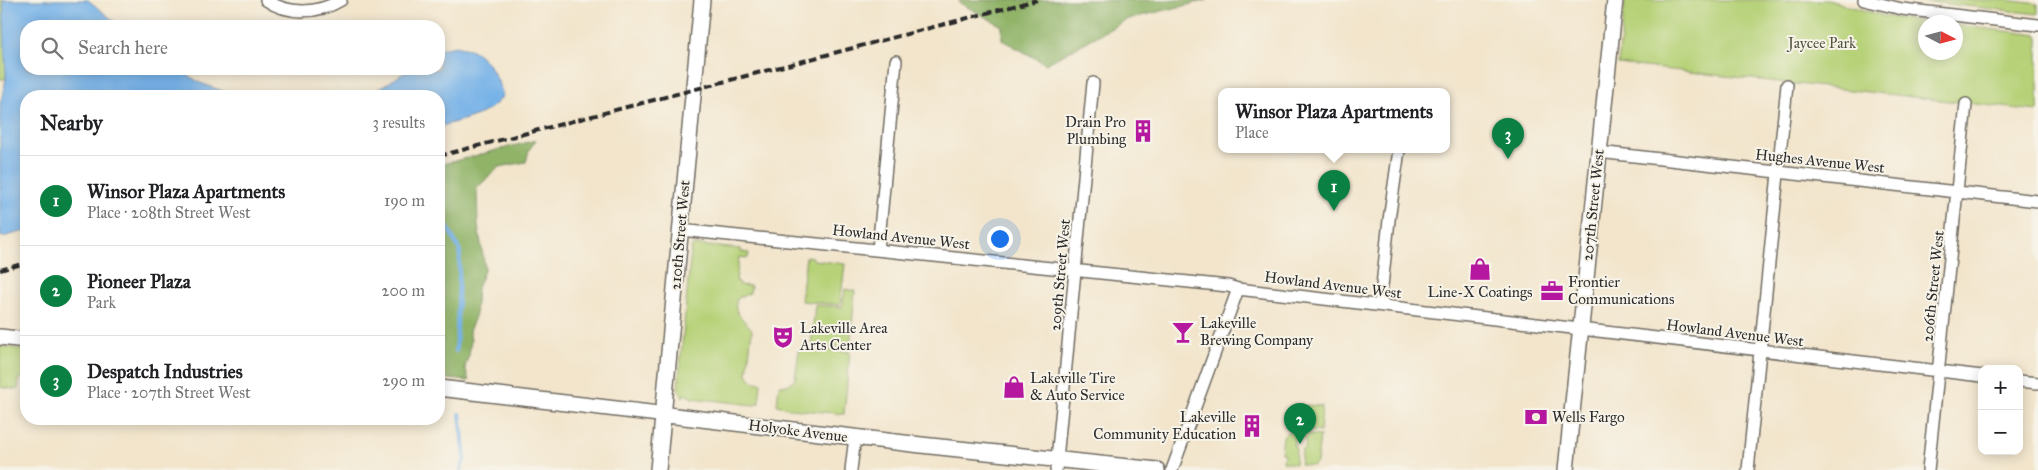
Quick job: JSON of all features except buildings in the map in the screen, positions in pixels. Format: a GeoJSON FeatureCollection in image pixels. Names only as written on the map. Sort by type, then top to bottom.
{"type":"FeatureCollection","features":[{"type":"Feature","properties":{"kind":"street"},"geometry":{"type":"LineString","coordinates":[[266,0],[284,8],[297,11],[324,8],[341,0]]}},
{"type":"Feature","properties":{"kind":"street","name":"210th Street West"},"geometry":{"type":"LineString","coordinates":[[658,470],[702,0]]}},
{"type":"Feature","properties":{"kind":"street","name":"207th Street West"},"geometry":{"type":"LineString","coordinates":[[1566,470],[1615,0]]}},
{"type":"Feature","properties":{"kind":"street"},"geometry":{"type":"LineString","coordinates":[[1864,0],[1902,9],[2038,25]]}},
{"type":"Feature","properties":{"kind":"street"},"geometry":{"type":"LineString","coordinates":[[878,250],[896,61]]}},
{"type":"Feature","properties":{"kind":"street","name":"209th Street West"},"geometry":{"type":"LineString","coordinates":[[1056,464],[1093,83]]}},
{"type":"Feature","properties":{"kind":"street"},"geometry":{"type":"LineString","coordinates":[[1748,470],[1787,85]]}},
{"type":"Feature","properties":{"kind":"street","name":"206th Street West"},"geometry":{"type":"LineString","coordinates":[[1928,470],[1966,104]]}},
{"type":"Feature","properties":{"kind":"street","name":"Hughes Avenue West"},"geometry":{"type":"LineString","coordinates":[[1598,152],[2038,201]]}},
{"type":"Feature","properties":{"kind":"street"},"geometry":{"type":"LineString","coordinates":[[1380,305],[1388,223],[1399,153]]}},
{"type":"Feature","properties":{"kind":"street","name":"Howland Avenue West"},"geometry":{"type":"LineString","coordinates":[[680,230],[1228,286],[1978,376]]}},
{"type":"Feature","properties":{"kind":"street"},"geometry":{"type":"LineString","coordinates":[[1172,470],[1238,288]]}},
{"type":"Feature","properties":{"kind":"street"},"geometry":{"type":"LineString","coordinates":[[0,338],[20,340]]}},
{"type":"Feature","properties":{"kind":"street"},"geometry":{"type":"LineString","coordinates":[[2023,381],[2038,383]]}},
{"type":"Feature","properties":{"kind":"street","name":"Holyoke Avenue"},"geometry":{"type":"LineString","coordinates":[[445,389],[855,437],[1056,464],[1157,470]]}},
{"type":"Feature","properties":{"kind":"street"},"geometry":{"type":"LineString","coordinates":[[851,470],[855,437]]}},
{"type":"Feature","properties":{"kind":"green space"},"geometry":{"type":"Polygon","coordinates":[[[0,0],[3,0],[6,79],[0,79],[0,0]]]}},
{"type":"Feature","properties":{"kind":"green space"},"geometry":{"type":"Polygon","coordinates":[[[962,0],[1208,0],[1128,19],[1046,64],[1002,40],[1002,26],[958,2],[962,0]]]}},
{"type":"Feature","properties":{"kind":"green space","name":"Jaycee Park"},"geometry":{"type":"Polygon","coordinates":[[[1625,0],[1828,0],[1884,16],[1918,20],[1918,60],[1963,60],[1963,26],[2038,35],[2038,111],[1618,64],[1625,0]]]}},
{"type":"Feature","properties":{"kind":"green space"},"geometry":{"type":"Polygon","coordinates":[[[1912,0],[2005,0],[2038,4],[2038,14],[1912,0]]]}},
{"type":"Feature","properties":{"kind":"green space"},"geometry":{"type":"Polygon","coordinates":[[[536,140],[529,150],[526,162],[499,167],[477,188],[478,225],[485,268],[477,288],[475,317],[469,331],[471,340],[465,367],[469,381],[445,379],[445,163],[536,140]]]}},
{"type":"Feature","properties":{"kind":"green space"},"geometry":{"type":"Polygon","coordinates":[[[692,246],[741,249],[741,252],[749,253],[748,258],[739,257],[736,281],[738,281],[739,285],[751,286],[750,293],[738,298],[736,308],[739,316],[752,330],[747,374],[752,381],[761,383],[759,403],[754,405],[692,398],[685,394],[683,397],[678,388],[691,250],[692,246]]]}},
{"type":"Feature","properties":{"kind":"green space"},"geometry":{"type":"Polygon","coordinates":[[[806,256],[812,257],[814,260],[845,264],[840,305],[801,301],[806,256]]]}},
{"type":"Feature","properties":{"kind":"green space"},"geometry":{"type":"Polygon","coordinates":[[[845,289],[855,291],[850,349],[811,345],[815,305],[842,307],[845,289]]]}},
{"type":"Feature","properties":{"kind":"green space"},"geometry":{"type":"Polygon","coordinates":[[[0,346],[20,349],[18,390],[0,387],[0,346]]]}},
{"type":"Feature","properties":{"kind":"green space"},"geometry":{"type":"Polygon","coordinates":[[[802,347],[850,352],[844,414],[792,409],[777,405],[779,385],[788,385],[795,379],[799,350],[802,347]]]}},
{"type":"Feature","properties":{"kind":"green space"},"geometry":{"type":"Polygon","coordinates":[[[1306,405],[1322,406],[1320,432],[1303,430],[1306,405]]]}},
{"type":"Feature","properties":{"kind":"green space"},"geometry":{"type":"Polygon","coordinates":[[[1288,432],[1298,433],[1298,438],[1293,443],[1296,450],[1295,464],[1283,462],[1284,454],[1281,453],[1283,436],[1288,432]]]}},
{"type":"Feature","properties":{"kind":"green space"},"geometry":{"type":"Polygon","coordinates":[[[1303,434],[1320,436],[1317,462],[1313,466],[1300,464],[1302,450],[1305,448],[1306,443],[1303,434]]]}},
{"type":"Feature","properties":{"kind":"water"},"geometry":{"type":"Polygon","coordinates":[[[3,0],[88,0],[113,20],[20,20],[20,75],[188,75],[200,83],[220,90],[20,90],[20,232],[2,237],[0,236],[0,105],[6,79],[3,0]]]}},
{"type":"Feature","properties":{"kind":"water"},"geometry":{"type":"Polygon","coordinates":[[[456,46],[472,50],[483,58],[492,70],[503,95],[483,113],[445,125],[445,90],[377,90],[401,75],[445,75],[445,48],[456,46]]]}},
{"type":"Feature","properties":{"kind":"waterway"},"geometry":{"type":"LineString","coordinates":[[445,225],[460,251],[456,351]]}},
{"type":"Feature","properties":{"kind":"waterway"},"geometry":{"type":"LineString","coordinates":[[460,414],[465,458],[461,470]]}},
{"type":"Feature","properties":{"kind":"railway"},"geometry":{"type":"LineString","coordinates":[[445,154],[1037,0]]}},
{"type":"Feature","properties":{"kind":"railway"},"geometry":{"type":"LineString","coordinates":[[0,270],[20,265]]}},
{"type":"Feature","properties":{"kind":"place","name":"Drain Pro Plumbing"},"geometry":{"type":"Point","coordinates":[1143,131]}},
{"type":"Feature","properties":{"kind":"place","name":"Despatch Industries"},"geometry":{"type":"Point","coordinates":[1508,159]}},
{"type":"Feature","properties":{"kind":"place","name":"Winsor Plaza Apartments"},"geometry":{"type":"Point","coordinates":[1334,211]}},
{"type":"Feature","properties":{"kind":"place","name":"Line-X Coatings"},"geometry":{"type":"Point","coordinates":[1480,269]}},
{"type":"Feature","properties":{"kind":"place","name":"Frontier Communications"},"geometry":{"type":"Point","coordinates":[1552,291]}},
{"type":"Feature","properties":{"kind":"place","name":"Lakeville Brewing Company"},"geometry":{"type":"Point","coordinates":[1183,332]}},
{"type":"Feature","properties":{"kind":"place","name":"Lakeville Area Arts Center"},"geometry":{"type":"Point","coordinates":[783,337]}},
{"type":"Feature","properties":{"kind":"place","name":"Lakeville Tire & Auto Service"},"geometry":{"type":"Point","coordinates":[1014,387]}},
{"type":"Feature","properties":{"kind":"place","name":"Wells Fargo"},"geometry":{"type":"Point","coordinates":[1536,417]}},
{"type":"Feature","properties":{"kind":"place","name":"Lakeville Community Education"},"geometry":{"type":"Point","coordinates":[1252,426]}},
{"type":"Feature","properties":{"kind":"place","name":"Pioneer Plaza"},"geometry":{"type":"Point","coordinates":[1300,444]}}]}
